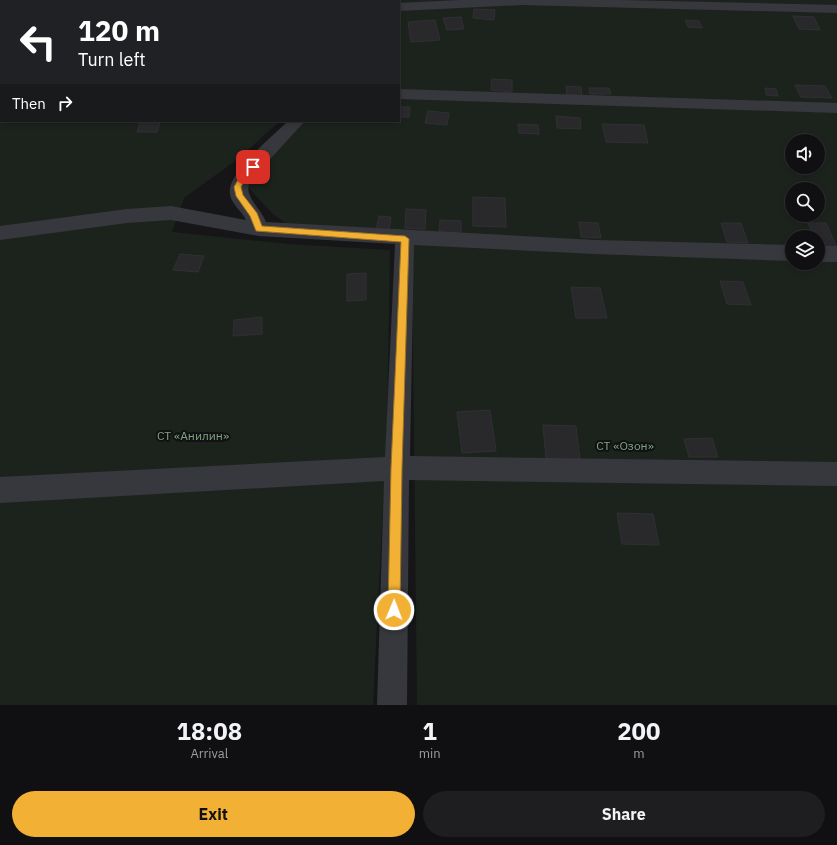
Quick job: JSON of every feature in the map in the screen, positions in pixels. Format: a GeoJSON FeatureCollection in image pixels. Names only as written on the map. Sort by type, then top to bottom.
{"type":"FeatureCollection","features":[{"type":"Feature","properties":{"kind":"street"},"geometry":{"type":"LineString","coordinates":[[400,7],[522,0],[651,6],[837,9]]}},
{"type":"Feature","properties":{"kind":"street"},"geometry":{"type":"LineString","coordinates":[[400,94],[837,108]]}},
{"type":"Feature","properties":{"kind":"street"},"geometry":{"type":"LineString","coordinates":[[259,229],[254,215],[239,196],[238,187],[242,178],[296,122]]}},
{"type":"Feature","properties":{"kind":"street"},"geometry":{"type":"LineString","coordinates":[[0,233],[127,216],[171,214],[259,229],[405,239],[785,253]]}},
{"type":"Feature","properties":{"kind":"street"},"geometry":{"type":"LineString","coordinates":[[392,705],[397,468],[405,239]]}},
{"type":"Feature","properties":{"kind":"street"},"geometry":{"type":"LineString","coordinates":[[825,254],[837,254]]}},
{"type":"Feature","properties":{"kind":"street"},"geometry":{"type":"LineString","coordinates":[[0,490],[397,468],[837,474]]}},
{"type":"Feature","properties":{"kind":"green space","name":"СТ «Озон»"},"geometry":{"type":"Polygon","coordinates":[[[400,0],[837,0],[837,705],[417,705],[412,256],[408,233],[292,228],[272,213],[245,184],[300,122],[400,122],[400,0]]]}},
{"type":"Feature","properties":{"kind":"green space","name":"СТ «Анилин»"},"geometry":{"type":"Polygon","coordinates":[[[0,122],[279,122],[239,158],[184,198],[172,232],[288,244],[390,250],[387,427],[373,705],[0,705],[0,122]]]}},
{"type":"Feature","properties":{"kind":"building"},"geometry":{"type":"Polygon","coordinates":[[[474,9],[495,10],[494,20],[473,18],[474,9]]]}},
{"type":"Feature","properties":{"kind":"building"},"geometry":{"type":"Polygon","coordinates":[[[793,16],[814,17],[820,30],[799,29],[793,16]]]}},
{"type":"Feature","properties":{"kind":"building"},"geometry":{"type":"Polygon","coordinates":[[[461,17],[464,29],[447,30],[443,18],[461,17]]]}},
{"type":"Feature","properties":{"kind":"building"},"geometry":{"type":"Polygon","coordinates":[[[435,20],[440,40],[411,42],[408,22],[435,20]]]}},
{"type":"Feature","properties":{"kind":"building"},"geometry":{"type":"Polygon","coordinates":[[[685,20],[699,21],[702,28],[688,27],[685,20]]]}},
{"type":"Feature","properties":{"kind":"building"},"geometry":{"type":"Polygon","coordinates":[[[492,79],[512,80],[512,92],[491,90],[492,79]]]}},
{"type":"Feature","properties":{"kind":"building"},"geometry":{"type":"Polygon","coordinates":[[[795,85],[825,86],[832,98],[801,97],[795,85]]]}},
{"type":"Feature","properties":{"kind":"building"},"geometry":{"type":"Polygon","coordinates":[[[566,86],[581,87],[582,97],[567,96],[566,86]]]}},
{"type":"Feature","properties":{"kind":"building"},"geometry":{"type":"Polygon","coordinates":[[[589,88],[609,88],[611,94],[590,94],[589,88]]]}},
{"type":"Feature","properties":{"kind":"building"},"geometry":{"type":"Polygon","coordinates":[[[765,88],[776,89],[778,96],[766,95],[765,88]]]}},
{"type":"Feature","properties":{"kind":"building"},"geometry":{"type":"Polygon","coordinates":[[[400,107],[410,107],[409,117],[400,117],[400,107]]]}},
{"type":"Feature","properties":{"kind":"building"},"geometry":{"type":"Polygon","coordinates":[[[428,111],[449,113],[447,125],[425,123],[428,111]]]}},
{"type":"Feature","properties":{"kind":"building"},"geometry":{"type":"Polygon","coordinates":[[[556,116],[580,118],[581,129],[557,128],[556,116]]]}},
{"type":"Feature","properties":{"kind":"building"},"geometry":{"type":"Polygon","coordinates":[[[160,122],[157,132],[137,132],[140,123],[160,122]]]}},
{"type":"Feature","properties":{"kind":"building"},"geometry":{"type":"Polygon","coordinates":[[[518,124],[538,125],[539,134],[519,133],[518,124]]]}},
{"type":"Feature","properties":{"kind":"building"},"geometry":{"type":"Polygon","coordinates":[[[602,124],[644,125],[648,143],[606,142],[602,124]]]}},
{"type":"Feature","properties":{"kind":"building"},"geometry":{"type":"Polygon","coordinates":[[[473,197],[505,198],[506,227],[473,226],[473,197]]]}},
{"type":"Feature","properties":{"kind":"building"},"geometry":{"type":"Polygon","coordinates":[[[406,209],[426,210],[425,229],[405,228],[406,209]]]}},
{"type":"Feature","properties":{"kind":"building"},"geometry":{"type":"Polygon","coordinates":[[[379,216],[391,217],[389,231],[376,230],[379,216]]]}},
{"type":"Feature","properties":{"kind":"building"},"geometry":{"type":"Polygon","coordinates":[[[440,220],[461,221],[461,233],[439,232],[440,220]]]}},
{"type":"Feature","properties":{"kind":"building"},"geometry":{"type":"Polygon","coordinates":[[[579,222],[598,223],[601,238],[581,237],[579,222]]]}},
{"type":"Feature","properties":{"kind":"building"},"geometry":{"type":"Polygon","coordinates":[[[721,223],[741,223],[748,243],[727,242],[721,223]]]}},
{"type":"Feature","properties":{"kind":"building"},"geometry":{"type":"Polygon","coordinates":[[[808,223],[826,223],[837,248],[825,247],[825,230],[812,230],[808,223]]]}},
{"type":"Feature","properties":{"kind":"building"},"geometry":{"type":"Polygon","coordinates":[[[180,254],[204,256],[198,272],[173,270],[180,254]]]}},
{"type":"Feature","properties":{"kind":"building"},"geometry":{"type":"Polygon","coordinates":[[[366,273],[366,300],[347,301],[347,274],[366,273]]]}},
{"type":"Feature","properties":{"kind":"building"},"geometry":{"type":"Polygon","coordinates":[[[720,281],[743,282],[751,305],[727,304],[720,281]]]}},
{"type":"Feature","properties":{"kind":"building"},"geometry":{"type":"Polygon","coordinates":[[[571,287],[600,288],[607,318],[576,318],[571,287]]]}},
{"type":"Feature","properties":{"kind":"building"},"geometry":{"type":"Polygon","coordinates":[[[262,317],[262,334],[233,336],[234,320],[262,317]]]}},
{"type":"Feature","properties":{"kind":"building"},"geometry":{"type":"Polygon","coordinates":[[[490,410],[496,451],[462,453],[457,412],[490,410]]]}},
{"type":"Feature","properties":{"kind":"building"},"geometry":{"type":"Polygon","coordinates":[[[543,425],[576,426],[580,460],[546,459],[543,425]]]}},
{"type":"Feature","properties":{"kind":"building"},"geometry":{"type":"Polygon","coordinates":[[[712,438],[718,457],[689,457],[684,439],[712,438]]]}},
{"type":"Feature","properties":{"kind":"building"},"geometry":{"type":"Polygon","coordinates":[[[617,513],[653,514],[659,545],[622,544],[617,513]]]}},
{"type":"Feature","properties":{"kind":"route"},"geometry":{"type":"LineString","coordinates":[[253,167],[242,178],[238,187],[239,196],[254,215],[259,229],[310,234],[405,239],[397,468],[394,610]]}}]}
